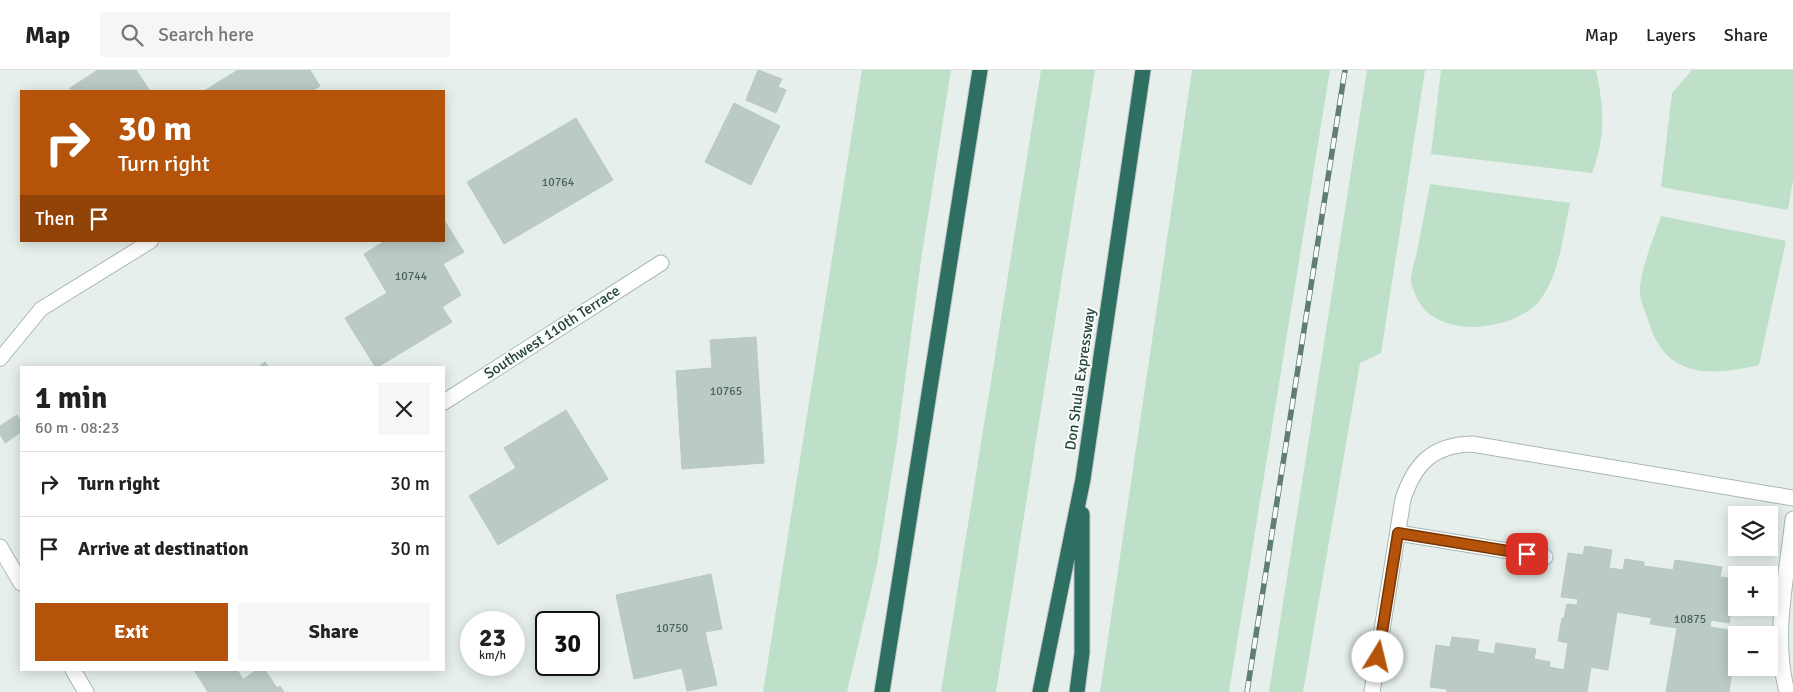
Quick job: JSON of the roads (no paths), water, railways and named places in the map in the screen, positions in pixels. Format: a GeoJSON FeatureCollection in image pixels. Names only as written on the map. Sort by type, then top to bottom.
{"type":"FeatureCollection","features":[{"type":"Feature","properties":{"kind":"highway"},"geometry":{"type":"LineString","coordinates":[[882,692],[980,70]]}},
{"type":"Feature","properties":{"kind":"highway","name":"Don Shula Expressway"},"geometry":{"type":"LineString","coordinates":[[1040,692],[1083,479],[1143,70]]}},
{"type":"Feature","properties":{"kind":"highway"},"geometry":{"type":"LineString","coordinates":[[1077,692],[1082,653],[1083,479]]}},
{"type":"Feature","properties":{"kind":"highway"},"geometry":{"type":"LineString","coordinates":[[871,692],[890,635]]}},
{"type":"Feature","properties":{"kind":"street","name":"Southwest 110th Terrace"},"geometry":{"type":"LineString","coordinates":[[445,401],[661,263]]}},
{"type":"Feature","properties":{"kind":"street"},"geometry":{"type":"LineString","coordinates":[[1372,692],[1403,499],[1410,478],[1426,458],[1450,445],[1472,444],[1793,498]]}},
{"type":"Feature","properties":{"kind":"street"},"geometry":{"type":"LineString","coordinates":[[1787,692],[1781,648],[1781,614],[1793,519]]}},
{"type":"Feature","properties":{"kind":"street"},"geometry":{"type":"LineString","coordinates":[[1398,533],[1545,557]]}},
{"type":"Feature","properties":{"kind":"street"},"geometry":{"type":"LineString","coordinates":[[0,547],[20,581]]}},
{"type":"Feature","properties":{"kind":"street"},"geometry":{"type":"LineString","coordinates":[[74,671],[86,692]]}},
{"type":"Feature","properties":{"kind":"lane"},"geometry":{"type":"LineString","coordinates":[[0,359],[41,309],[149,242]]}},
{"type":"Feature","properties":{"kind":"railway"},"geometry":{"type":"LineString","coordinates":[[1247,692],[1345,70]]}}]}
